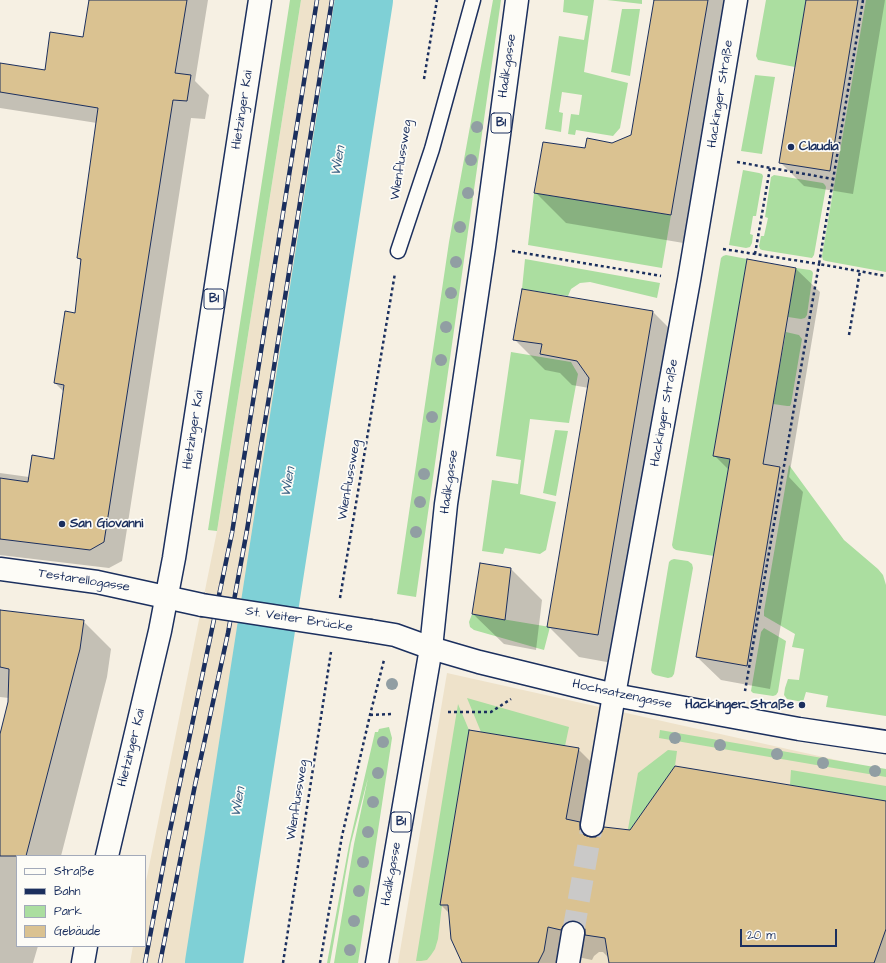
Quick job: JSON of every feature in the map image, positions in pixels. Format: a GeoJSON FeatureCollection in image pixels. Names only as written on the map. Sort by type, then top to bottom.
{"type":"FeatureCollection","features":[{"type":"Feature","properties":{"kind":"main road","name":"Hietzinger Kai"},"geometry":{"type":"LineString","coordinates":[[107,855],[153,664],[167,597],[260,0]]}},
{"type":"Feature","properties":{"kind":"main road","name":"Hadikgasse"},"geometry":{"type":"LineString","coordinates":[[377,963],[431,648],[446,504],[484,247],[517,0]]}},
{"type":"Feature","properties":{"kind":"main road","name":"Hackinger Straße"},"geometry":{"type":"LineString","coordinates":[[592,825],[689,280],[736,0]]}},
{"type":"Feature","properties":{"kind":"main road","name":"Testarellogasse"},"geometry":{"type":"LineString","coordinates":[[0,569],[97,582],[167,597]]}},
{"type":"Feature","properties":{"kind":"main road","name":"St. Veiter Brücke"},"geometry":{"type":"LineString","coordinates":[[167,597],[202,605],[371,631],[395,636],[431,648]]}},
{"type":"Feature","properties":{"kind":"main road","name":"Hochsatzengasse"},"geometry":{"type":"LineString","coordinates":[[431,648],[479,662],[614,695],[799,729],[886,742]]}},
{"type":"Feature","properties":{"kind":"main road"},"geometry":{"type":"LineString","coordinates":[[568,963],[573,933]]}},
{"type":"Feature","properties":{"kind":"main road"},"geometry":{"type":"LineString","coordinates":[[83,963],[86,947]]}},
{"type":"Feature","properties":{"kind":"lane"},"geometry":{"type":"LineString","coordinates":[[398,251],[432,149],[473,0]]}},
{"type":"Feature","properties":{"kind":"path"},"geometry":{"type":"LineString","coordinates":[[423,86],[437,0]]}},
{"type":"Feature","properties":{"kind":"path"},"geometry":{"type":"LineString","coordinates":[[744,696],[863,0]]}},
{"type":"Feature","properties":{"kind":"path"},"geometry":{"type":"LineString","coordinates":[[710,158],[833,179]]}},
{"type":"Feature","properties":{"kind":"path"},"geometry":{"type":"LineString","coordinates":[[755,254],[770,168]]}},
{"type":"Feature","properties":{"kind":"path"},"geometry":{"type":"LineString","coordinates":[[695,244],[886,276]]}},
{"type":"Feature","properties":{"kind":"path"},"geometry":{"type":"LineString","coordinates":[[484,247],[689,280]]}},
{"type":"Feature","properties":{"kind":"path","name":"Wienflussweg"},"geometry":{"type":"LineString","coordinates":[[339,601],[398,251]]}},
{"type":"Feature","properties":{"kind":"path"},"geometry":{"type":"LineString","coordinates":[[849,335],[860,271]]}},
{"type":"Feature","properties":{"kind":"path","name":"Wienflussweg"},"geometry":{"type":"LineString","coordinates":[[283,963],[332,648]]}},
{"type":"Feature","properties":{"kind":"path"},"geometry":{"type":"LineString","coordinates":[[320,963],[342,836],[384,660]]}},
{"type":"Feature","properties":{"kind":"shaded area"},"geometry":{"type":"Polygon","coordinates":[[[301,0],[349,0],[325,154],[322,156],[192,963],[130,963],[133,947],[146,947],[146,881],[217,531],[301,0]]]}},
{"type":"Feature","properties":{"kind":"shaded area"},"geometry":{"type":"Polygon","coordinates":[[[447,673],[886,771],[886,963],[398,963],[447,673]]]}},
{"type":"Feature","properties":{"kind":"green space"},"geometry":{"type":"Polygon","coordinates":[[[290,0],[301,0],[217,531],[208,530],[290,0]]]}},
{"type":"Feature","properties":{"kind":"green space"},"geometry":{"type":"Polygon","coordinates":[[[493,0],[501,0],[416,597],[397,594],[449,242],[493,0]]]}},
{"type":"Feature","properties":{"kind":"green space"},"geometry":{"type":"Polygon","coordinates":[[[564,0],[594,0],[584,72],[628,83],[620,128],[613,136],[576,130],[575,135],[568,134],[571,114],[579,115],[582,95],[562,92],[559,112],[563,113],[561,132],[545,129],[559,36],[584,40],[588,16],[563,12],[564,0]]]}},
{"type":"Feature","properties":{"kind":"green space"},"geometry":{"type":"Polygon","coordinates":[[[607,0],[642,0],[642,4],[607,0]]]}},
{"type":"Feature","properties":{"kind":"green space"},"geometry":{"type":"Polygon","coordinates":[[[766,0],[806,0],[795,67],[758,60],[756,56],[766,0]]]}},
{"type":"Feature","properties":{"kind":"green space"},"geometry":{"type":"Polygon","coordinates":[[[866,0],[886,0],[886,272],[826,261],[823,260],[822,256],[866,0]]]}},
{"type":"Feature","properties":{"kind":"green space"},"geometry":{"type":"Polygon","coordinates":[[[622,9],[640,9],[630,76],[611,72],[622,9]]]}},
{"type":"Feature","properties":{"kind":"green space"},"geometry":{"type":"Polygon","coordinates":[[[755,75],[775,77],[762,154],[741,151],[755,75]]]}},
{"type":"Feature","properties":{"kind":"green space"},"geometry":{"type":"Polygon","coordinates":[[[743,170],[759,173],[763,176],[756,216],[753,216],[750,234],[753,235],[752,243],[750,247],[746,248],[729,245],[743,170]]]}},
{"type":"Feature","properties":{"kind":"green space"},"geometry":{"type":"Polygon","coordinates":[[[774,175],[823,183],[826,187],[814,255],[812,258],[760,249],[759,246],[761,236],[764,236],[768,218],[765,217],[771,177],[774,175]]]}},
{"type":"Feature","properties":{"kind":"green space"},"geometry":{"type":"Polygon","coordinates":[[[534,193],[671,215],[662,268],[528,245],[534,193]]]}},
{"type":"Feature","properties":{"kind":"green space"},"geometry":{"type":"Polygon","coordinates":[[[726,255],[747,259],[713,456],[730,459],[714,556],[676,550],[672,545],[721,258],[726,255]]]}},
{"type":"Feature","properties":{"kind":"green space"},"geometry":{"type":"Polygon","coordinates":[[[525,259],[660,283],[657,298],[590,282],[580,283],[571,289],[568,296],[522,289],[525,259]]]}},
{"type":"Feature","properties":{"kind":"green space"},"geometry":{"type":"Polygon","coordinates":[[[796,268],[810,270],[813,273],[807,315],[805,318],[801,319],[788,317],[796,268]]]}},
{"type":"Feature","properties":{"kind":"green space"},"geometry":{"type":"Polygon","coordinates":[[[786,332],[799,335],[802,339],[790,406],[773,404],[786,332]]]}},
{"type":"Feature","properties":{"kind":"green space"},"geometry":{"type":"Polygon","coordinates":[[[511,352],[571,362],[578,374],[569,423],[530,419],[520,494],[556,502],[546,550],[540,554],[505,548],[503,554],[482,551],[492,480],[518,484],[521,460],[496,456],[511,352]]]}},
{"type":"Feature","properties":{"kind":"green space"},"geometry":{"type":"Polygon","coordinates":[[[555,430],[568,431],[556,496],[543,493],[555,430]]]}},
{"type":"Feature","properties":{"kind":"green space"},"geometry":{"type":"Polygon","coordinates":[[[789,465],[844,540],[883,575],[886,585],[886,716],[826,707],[828,696],[806,692],[803,702],[787,699],[784,695],[788,679],[799,680],[804,649],[792,647],[795,634],[764,616],[764,611],[789,465]]]}},
{"type":"Feature","properties":{"kind":"green space"},"geometry":{"type":"Polygon","coordinates":[[[674,559],[688,561],[692,564],[693,568],[674,674],[672,677],[668,678],[655,675],[651,670],[669,562],[674,559]]]}},
{"type":"Feature","properties":{"kind":"green space"},"geometry":{"type":"Polygon","coordinates":[[[472,614],[550,627],[544,650],[474,630],[470,627],[469,622],[472,614]]]}},
{"type":"Feature","properties":{"kind":"green space"},"geometry":{"type":"Polygon","coordinates":[[[764,628],[786,641],[778,692],[773,696],[753,693],[751,691],[761,632],[764,628]]]}},
{"type":"Feature","properties":{"kind":"green space"},"geometry":{"type":"Polygon","coordinates":[[[467,698],[569,727],[565,746],[481,732],[467,698]]]}},
{"type":"Feature","properties":{"kind":"green space"},"geometry":{"type":"Polygon","coordinates":[[[458,704],[469,730],[440,905],[442,905],[438,939],[435,949],[427,960],[416,961],[458,704]]]}},
{"type":"Feature","properties":{"kind":"green space"},"geometry":{"type":"Polygon","coordinates":[[[389,727],[392,738],[358,963],[334,963],[354,844],[368,778],[351,843],[330,963],[327,963],[349,845],[375,732],[378,732],[379,729],[389,727]]]}},
{"type":"Feature","properties":{"kind":"green space"},"geometry":{"type":"Polygon","coordinates":[[[660,730],[886,769],[886,777],[659,738],[660,730]]]}},
{"type":"Feature","properties":{"kind":"green space"},"geometry":{"type":"Polygon","coordinates":[[[668,750],[677,751],[675,766],[630,830],[628,829],[638,773],[668,750]]]}},
{"type":"Feature","properties":{"kind":"green space"},"geometry":{"type":"Polygon","coordinates":[[[791,770],[886,786],[886,801],[790,785],[791,770]]]}},
{"type":"Feature","properties":{"kind":"building"},"geometry":{"type":"Polygon","coordinates":[[[89,0],[187,0],[175,73],[191,75],[187,101],[173,100],[104,542],[90,550],[0,539],[0,478],[28,482],[32,455],[54,459],[64,385],[54,383],[65,311],[75,313],[81,259],[77,258],[98,108],[0,92],[0,63],[45,70],[50,32],[83,37],[89,0]]]}},
{"type":"Feature","properties":{"kind":"building"},"geometry":{"type":"Polygon","coordinates":[[[654,0],[708,0],[671,215],[534,193],[543,142],[585,148],[587,138],[612,143],[631,135],[654,0]]]}},
{"type":"Feature","properties":{"kind":"building"},"geometry":{"type":"Polygon","coordinates":[[[806,0],[858,0],[830,171],[779,163],[806,0]]]}},
{"type":"Feature","properties":{"kind":"building"},"geometry":{"type":"Polygon","coordinates":[[[747,259],[796,268],[763,464],[780,467],[747,666],[696,657],[730,459],[713,456],[747,259]]]}},
{"type":"Feature","properties":{"kind":"building"},"geometry":{"type":"Polygon","coordinates":[[[522,289],[653,311],[598,635],[547,627],[589,378],[577,361],[540,354],[542,344],[513,340],[522,289]]]}},
{"type":"Feature","properties":{"kind":"building"},"geometry":{"type":"Polygon","coordinates":[[[480,563],[511,568],[505,620],[472,614],[480,563]]]}},
{"type":"Feature","properties":{"kind":"building"},"geometry":{"type":"Polygon","coordinates":[[[0,610],[84,620],[80,649],[26,855],[0,856],[0,734],[8,702],[9,669],[0,667],[0,610]]]}},
{"type":"Feature","properties":{"kind":"building"},"geometry":{"type":"Polygon","coordinates":[[[469,730],[579,748],[566,819],[580,822],[580,830],[584,835],[590,837],[596,837],[601,833],[604,827],[630,830],[675,766],[886,801],[886,929],[874,963],[609,963],[605,938],[585,935],[585,929],[581,924],[575,921],[568,921],[561,930],[548,927],[544,951],[538,963],[462,963],[451,939],[448,905],[440,905],[469,730]]]}},
{"type":"Feature","properties":{"kind":"waterway","name":"Wien"},"geometry":{"type":"LineString","coordinates":[[214,963],[364,0]]}},
{"type":"Feature","properties":{"kind":"tunnel"},"geometry":{"type":"LineString","coordinates":[[573,933],[592,825]]}},
{"type":"Feature","properties":{"kind":"railway"},"geometry":{"type":"LineString","coordinates":[[145,963],[168,840],[232,533],[317,0]]}},
{"type":"Feature","properties":{"kind":"railway"},"geometry":{"type":"LineString","coordinates":[[160,963],[195,785],[228,633],[247,530],[332,0]]}},
{"type":"Feature","properties":{"kind":"place","name":"Claudia"},"geometry":{"type":"Point","coordinates":[791,147]}},
{"type":"Feature","properties":{"kind":"place","name":"San Giovanni"},"geometry":{"type":"Point","coordinates":[62,524]}},
{"type":"Feature","properties":{"kind":"place","name":"Hackinger Straße"},"geometry":{"type":"Point","coordinates":[802,705]}}]}
